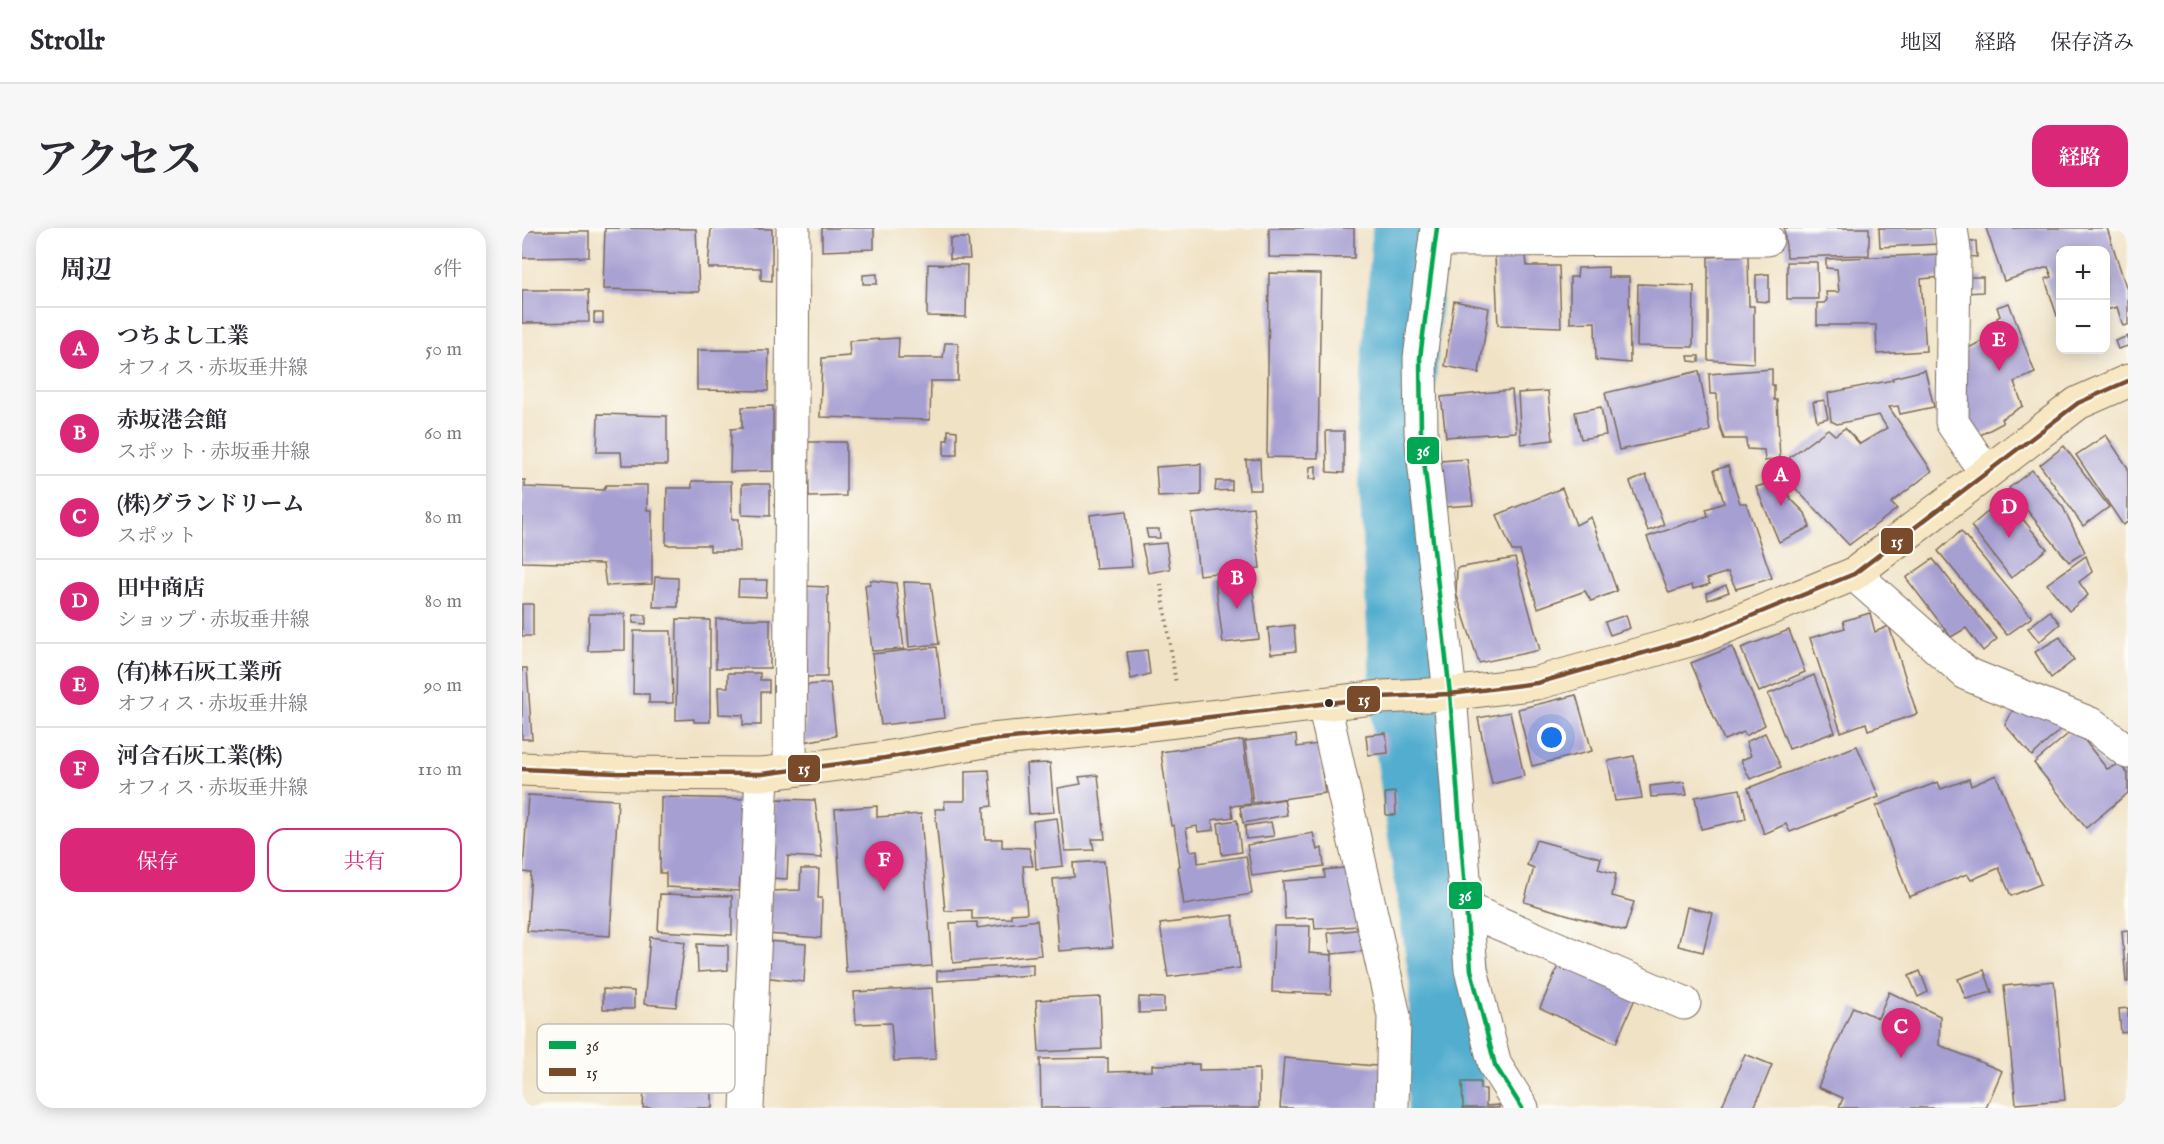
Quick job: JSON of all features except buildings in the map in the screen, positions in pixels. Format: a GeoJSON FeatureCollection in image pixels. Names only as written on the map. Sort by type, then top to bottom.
{"type":"FeatureCollection","features":[{"type":"Feature","properties":{"kind":"main road"},"geometry":{"type":"LineString","coordinates":[[522,769],[617,773],[776,772],[885,758],[992,740],[1381,697],[1439,694],[1537,683],[1700,637],[1854,574],[2078,403],[2128,381]]}},
{"type":"Feature","properties":{"kind":"street"},"geometry":{"type":"LineString","coordinates":[[747,1108],[776,772],[793,228]]}},
{"type":"Feature","properties":{"kind":"street"},"geometry":{"type":"LineString","coordinates":[[1951,228],[1954,250],[1952,422],[1986,473]]}},
{"type":"Feature","properties":{"kind":"street"},"geometry":{"type":"LineString","coordinates":[[1522,1108],[1495,1065],[1471,970],[1466,909],[1439,694],[1421,433],[1420,358],[1437,234],[1767,239]]}},
{"type":"Feature","properties":{"kind":"street"},"geometry":{"type":"LineString","coordinates":[[1854,574],[1967,674],[2093,725],[2128,752]]}},
{"type":"Feature","properties":{"kind":"street"},"geometry":{"type":"LineString","coordinates":[[1324,704],[1394,1016],[1392,1108]]}},
{"type":"Feature","properties":{"kind":"street"},"geometry":{"type":"LineString","coordinates":[[1466,909],[1684,1003]]}},
{"type":"Feature","properties":{"kind":"path"},"geometry":{"type":"LineString","coordinates":[[1161,584],[1182,720]]}},
{"type":"Feature","properties":{"kind":"waterway"},"geometry":{"type":"LineString","coordinates":[[1410,228],[1394,435],[1410,729],[1447,981],[1445,1108]]}},
{"type":"Feature","properties":{"kind":"transit line","name":"36"},"geometry":{"type":"LineString","coordinates":[[1437,228],[1420,358],[1421,433],[1450,694],[1471,970],[1495,1065],[1522,1108]]}},
{"type":"Feature","properties":{"kind":"transit line","name":"15"},"geometry":{"type":"LineString","coordinates":[[522,769],[617,773],[762,774],[885,758],[991,740],[1381,697],[1450,694],[1537,683],[1700,637],[1854,574],[2078,403],[2128,381]]}},
{"type":"Feature","properties":{"kind":"place","name":"(有)林石灰工業所"},"geometry":{"type":"Point","coordinates":[1999,371]}},
{"type":"Feature","properties":{"kind":"place","name":"つちよし工業"},"geometry":{"type":"Point","coordinates":[1781,506]}},
{"type":"Feature","properties":{"kind":"place","name":"田中商店"},"geometry":{"type":"Point","coordinates":[2009,538]}},
{"type":"Feature","properties":{"kind":"place","name":"赤坂港会館"},"geometry":{"type":"Point","coordinates":[1237,609]}},
{"type":"Feature","properties":{"kind":"place","name":"河合石灰工業(株)"},"geometry":{"type":"Point","coordinates":[884,891]}},
{"type":"Feature","properties":{"kind":"place","name":"(株)グランドリーム"},"geometry":{"type":"Point","coordinates":[1901,1058]}}]}
